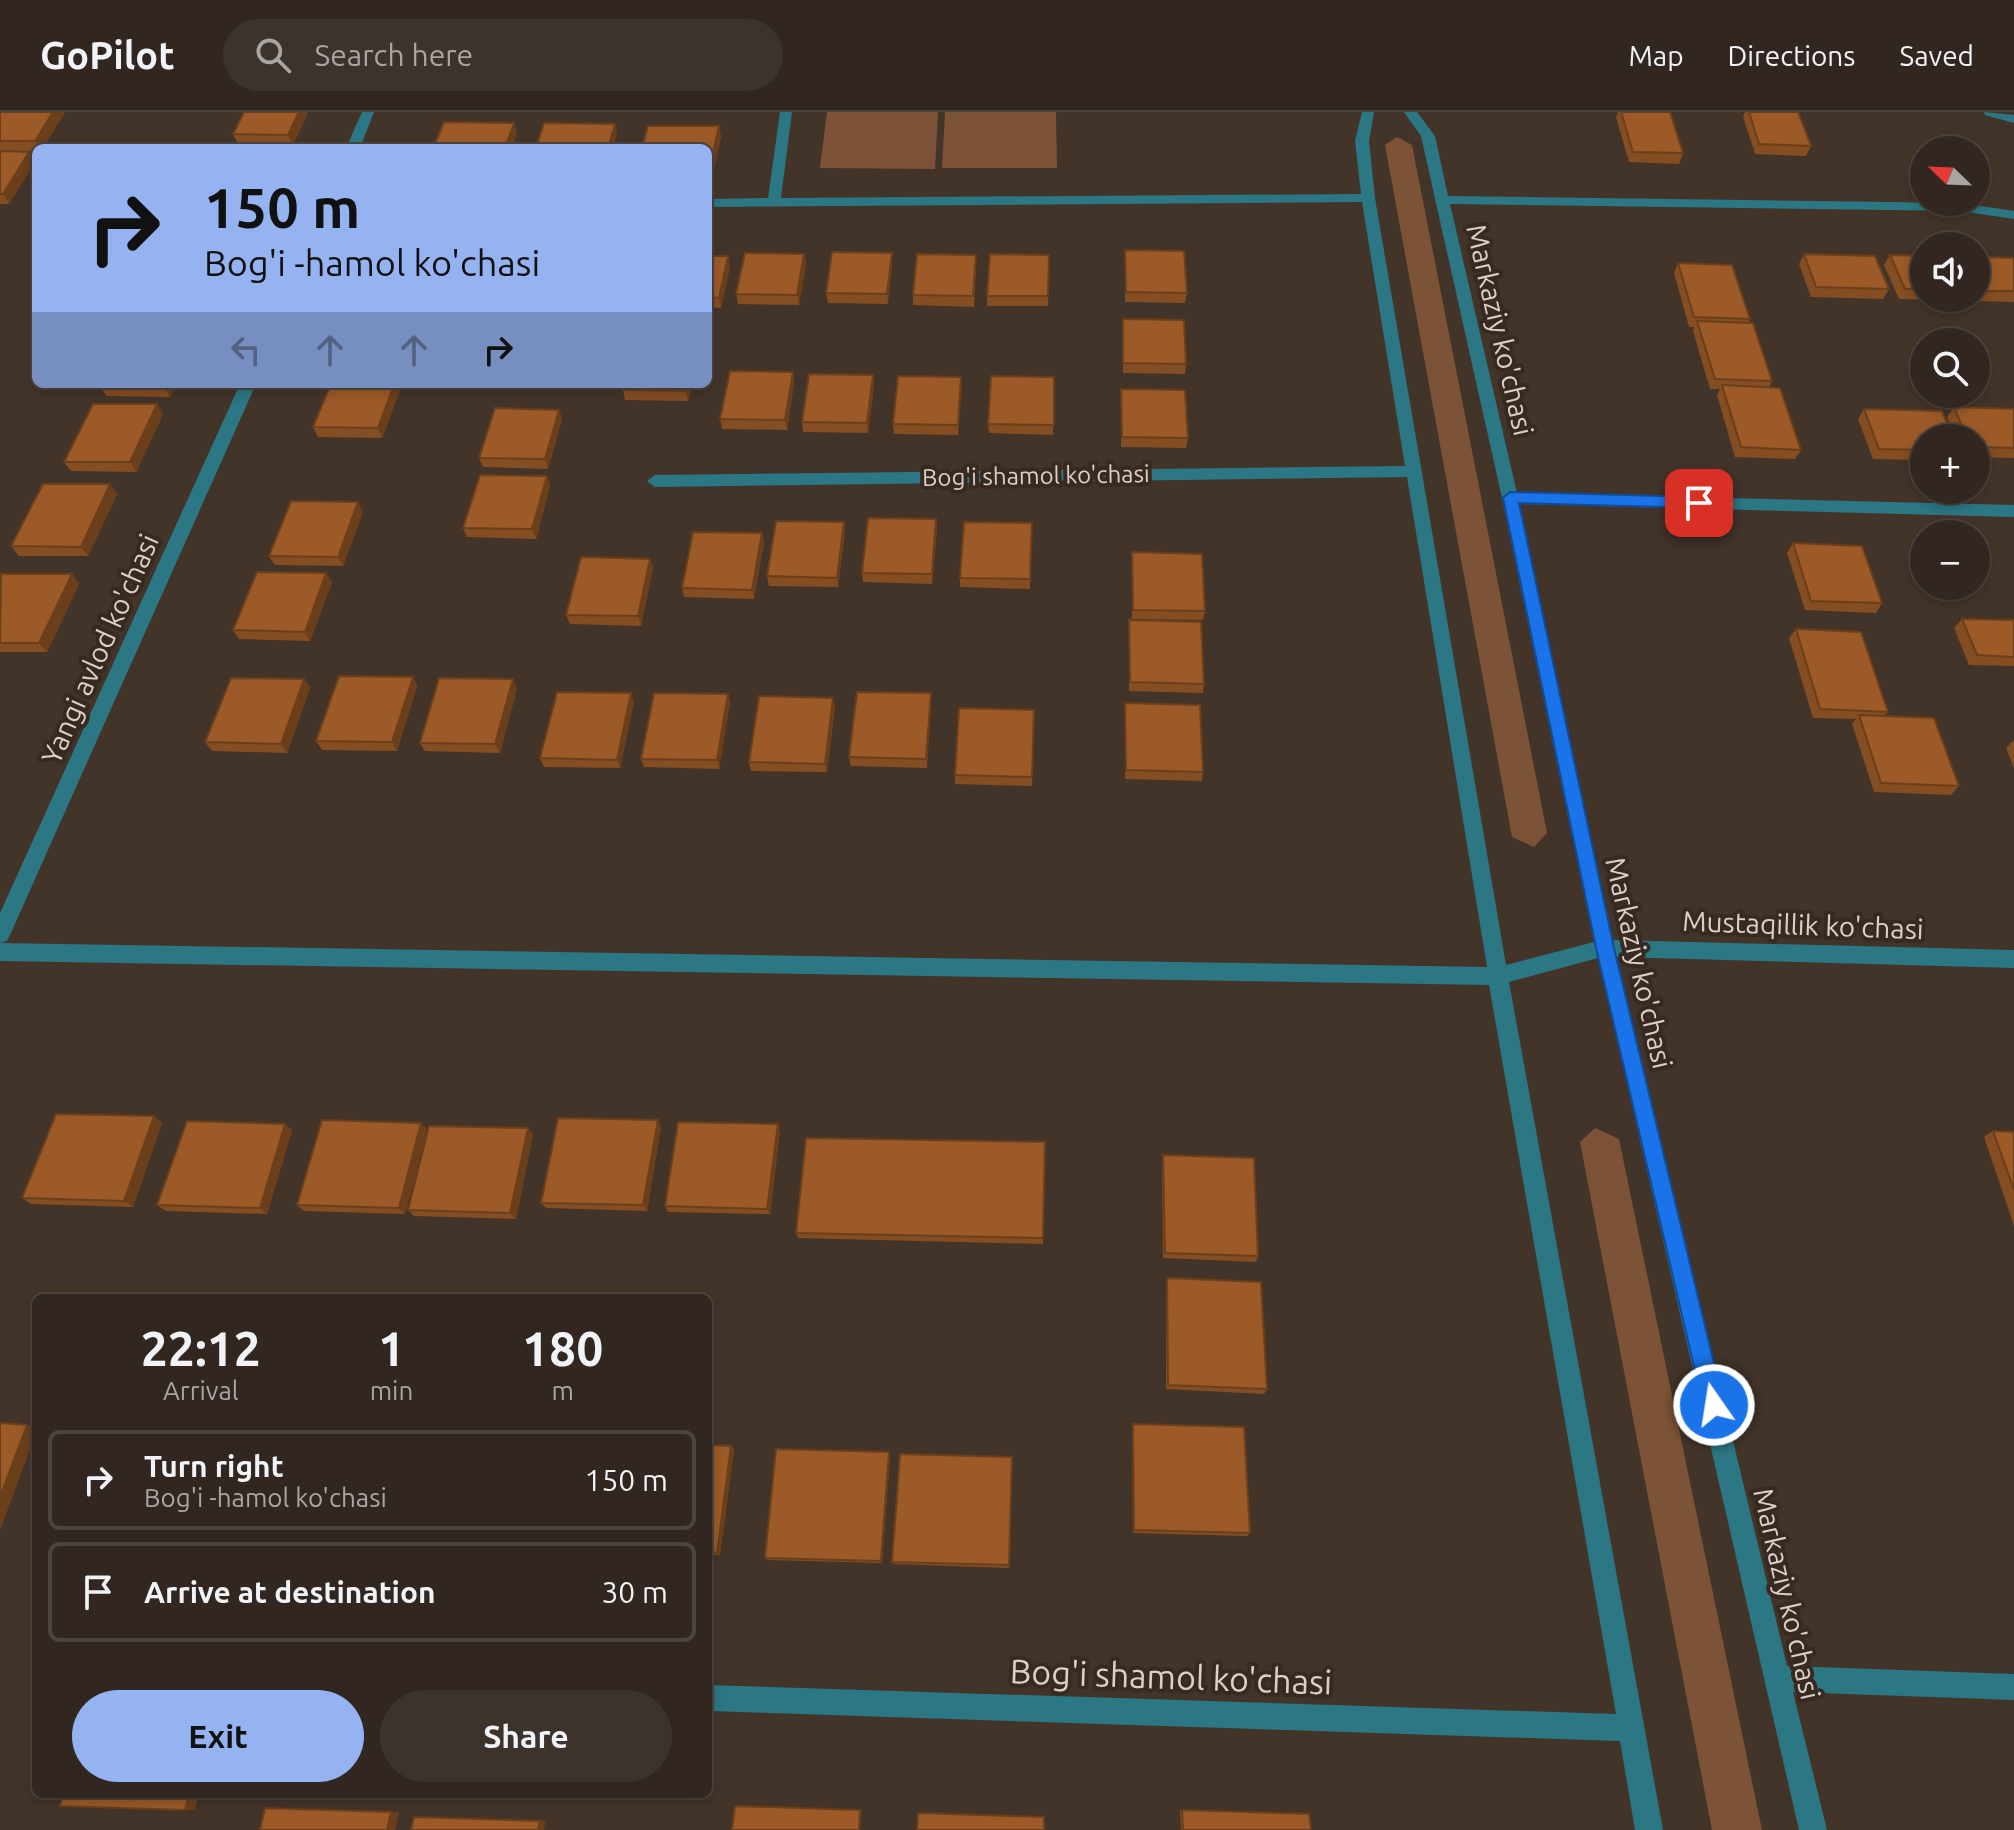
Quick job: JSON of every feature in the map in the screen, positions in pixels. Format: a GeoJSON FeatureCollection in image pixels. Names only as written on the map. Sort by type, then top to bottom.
{"type":"FeatureCollection","features":[{"type":"Feature","properties":{"kind":"street"},"geometry":{"type":"LineString","coordinates":[[355,144],[368,112]]}},
{"type":"Feature","properties":{"kind":"street"},"geometry":{"type":"LineString","coordinates":[[774,203],[786,112]]}},
{"type":"Feature","properties":{"kind":"street"},"geometry":{"type":"LineString","coordinates":[[1368,112],[1362,141],[1368,198],[1498,976],[1649,1830]]}},
{"type":"Feature","properties":{"kind":"street","name":"Markaziy ko'chasi"},"geometry":{"type":"LineString","coordinates":[[1410,112],[1428,136],[1510,498],[1605,948],[1813,1830]]}},
{"type":"Feature","properties":{"kind":"street"},"geometry":{"type":"LineString","coordinates":[[1990,112],[2014,119]]}},
{"type":"Feature","properties":{"kind":"street"},"geometry":{"type":"LineString","coordinates":[[712,203],[1368,198]]}},
{"type":"Feature","properties":{"kind":"street"},"geometry":{"type":"LineString","coordinates":[[1442,200],[1960,207],[2014,215]]}},
{"type":"Feature","properties":{"kind":"street","name":"Yangi avlod ko'chasi"},"geometry":{"type":"LineString","coordinates":[[0,935],[246,388]]}},
{"type":"Feature","properties":{"kind":"street","name":"Bog'i shamol ko'chasi"},"geometry":{"type":"LineString","coordinates":[[655,481],[1416,471]]}},
{"type":"Feature","properties":{"kind":"street"},"geometry":{"type":"LineString","coordinates":[[1510,498],[2014,511]]}},
{"type":"Feature","properties":{"kind":"street","name":"Mustaqillik ko'chasi"},"geometry":{"type":"LineString","coordinates":[[0,952],[1498,976],[1605,948],[2014,959]]}},
{"type":"Feature","properties":{"kind":"street"},"geometry":{"type":"LineString","coordinates":[[1779,1679],[2014,1687]]}},
{"type":"Feature","properties":{"kind":"street","name":"Bog'i shamol ko'chasi"},"geometry":{"type":"LineString","coordinates":[[712,1698],[1631,1728]]}},
{"type":"Feature","properties":{"kind":"shaded area"},"geometry":{"type":"Polygon","coordinates":[[[827,112],[938,112],[935,169],[820,168],[827,112]]]}},
{"type":"Feature","properties":{"kind":"shaded area"},"geometry":{"type":"Polygon","coordinates":[[[945,112],[1056,112],[1057,168],[942,168],[945,112]]]}},
{"type":"Feature","properties":{"kind":"shaded area"},"geometry":{"type":"Polygon","coordinates":[[[1397,137],[1412,145],[1547,833],[1534,847],[1512,837],[1385,145],[1397,137]]]}},
{"type":"Feature","properties":{"kind":"shaded area"},"geometry":{"type":"Polygon","coordinates":[[[1595,1128],[1619,1139],[1762,1830],[1712,1830],[1580,1142],[1595,1128]]]}},
{"type":"Feature","properties":{"kind":"building"},"geometry":{"type":"Polygon","coordinates":[[[0,112],[53,112],[35,141],[0,141],[0,112]]]}},
{"type":"Feature","properties":{"kind":"building"},"geometry":{"type":"Polygon","coordinates":[[[244,112],[299,112],[288,135],[233,134],[244,112]]]}},
{"type":"Feature","properties":{"kind":"building"},"geometry":{"type":"Polygon","coordinates":[[[1621,112],[1670,112],[1683,153],[1633,152],[1621,112]]]}},
{"type":"Feature","properties":{"kind":"building"},"geometry":{"type":"Polygon","coordinates":[[[1749,112],[1798,112],[1811,146],[1759,144],[1749,112]]]}},
{"type":"Feature","properties":{"kind":"building"},"geometry":{"type":"Polygon","coordinates":[[[444,122],[514,123],[506,144],[435,144],[444,122]]]}},
{"type":"Feature","properties":{"kind":"building"},"geometry":{"type":"Polygon","coordinates":[[[544,123],[615,124],[609,144],[537,144],[544,123]]]}},
{"type":"Feature","properties":{"kind":"building"},"geometry":{"type":"Polygon","coordinates":[[[648,126],[719,126],[712,158],[712,144],[643,144],[648,126]]]}},
{"type":"Feature","properties":{"kind":"building"},"geometry":{"type":"Polygon","coordinates":[[[0,151],[29,152],[3,194],[0,194],[0,151]]]}},
{"type":"Feature","properties":{"kind":"building"},"geometry":{"type":"Polygon","coordinates":[[[1125,250],[1184,251],[1187,293],[1126,292],[1125,250]]]}},
{"type":"Feature","properties":{"kind":"building"},"geometry":{"type":"Polygon","coordinates":[[[832,252],[892,253],[887,294],[826,293],[832,252]]]}},
{"type":"Feature","properties":{"kind":"building"},"geometry":{"type":"Polygon","coordinates":[[[745,253],[804,254],[797,295],[736,294],[745,253]]]}},
{"type":"Feature","properties":{"kind":"building"},"geometry":{"type":"Polygon","coordinates":[[[917,254],[976,255],[973,296],[913,295],[917,254]]]}},
{"type":"Feature","properties":{"kind":"building"},"geometry":{"type":"Polygon","coordinates":[[[990,254],[1049,255],[1048,296],[987,296],[990,254]]]}},
{"type":"Feature","properties":{"kind":"building"},"geometry":{"type":"Polygon","coordinates":[[[1804,254],[1875,256],[1889,289],[1816,287],[1804,254]]]}},
{"type":"Feature","properties":{"kind":"building"},"geometry":{"type":"Polygon","coordinates":[[[1890,255],[1910,256],[1910,289],[1905,289],[1890,255]]]}},
{"type":"Feature","properties":{"kind":"building"},"geometry":{"type":"Polygon","coordinates":[[[712,256],[728,256],[719,298],[712,297],[712,256]]]}},
{"type":"Feature","properties":{"kind":"building"},"geometry":{"type":"Polygon","coordinates":[[[1990,257],[2014,258],[2014,291],[1990,291],[1990,257]]]}},
{"type":"Feature","properties":{"kind":"building"},"geometry":{"type":"Polygon","coordinates":[[[1678,263],[1732,265],[1750,319],[1694,317],[1678,263]]]}},
{"type":"Feature","properties":{"kind":"building"},"geometry":{"type":"Polygon","coordinates":[[[1123,319],[1184,320],[1186,364],[1123,363],[1123,319]]]}},
{"type":"Feature","properties":{"kind":"building"},"geometry":{"type":"Polygon","coordinates":[[[1697,321],[1753,323],[1772,381],[1715,379],[1697,321]]]}},
{"type":"Feature","properties":{"kind":"building"},"geometry":{"type":"Polygon","coordinates":[[[730,371],[793,372],[785,420],[720,419],[730,371]]]}},
{"type":"Feature","properties":{"kind":"building"},"geometry":{"type":"Polygon","coordinates":[[[809,374],[873,375],[867,423],[802,422],[809,374]]]}},
{"type":"Feature","properties":{"kind":"building"},"geometry":{"type":"Polygon","coordinates":[[[898,376],[961,377],[958,425],[893,424],[898,376]]]}},
{"type":"Feature","properties":{"kind":"building"},"geometry":{"type":"Polygon","coordinates":[[[991,376],[1054,377],[1054,425],[988,424],[991,376]]]}},
{"type":"Feature","properties":{"kind":"building"},"geometry":{"type":"Polygon","coordinates":[[[1722,385],[1780,388],[1801,450],[1741,447],[1722,385]]]}},
{"type":"Feature","properties":{"kind":"building"},"geometry":{"type":"Polygon","coordinates":[[[329,388],[393,388],[378,428],[313,427],[329,388]]]}},
{"type":"Feature","properties":{"kind":"building"},"geometry":{"type":"Polygon","coordinates":[[[623,388],[687,388],[686,391],[623,388]]]}},
{"type":"Feature","properties":{"kind":"building"},"geometry":{"type":"Polygon","coordinates":[[[1121,389],[1185,390],[1188,438],[1122,437],[1121,389]]]}},
{"type":"Feature","properties":{"kind":"building"},"geometry":{"type":"Polygon","coordinates":[[[93,404],[157,404],[130,462],[64,462],[93,404]]]}},
{"type":"Feature","properties":{"kind":"building"},"geometry":{"type":"Polygon","coordinates":[[[495,408],[559,410],[545,459],[479,458],[495,408]]]}},
{"type":"Feature","properties":{"kind":"building"},"geometry":{"type":"Polygon","coordinates":[[[1954,408],[2014,409],[2014,448],[1990,447],[1990,424],[1961,424],[1954,408]]]}},
{"type":"Feature","properties":{"kind":"building"},"geometry":{"type":"Polygon","coordinates":[[[1864,409],[1942,411],[1947,424],[1910,424],[1910,450],[1879,449],[1864,409]]]}},
{"type":"Feature","properties":{"kind":"building"},"geometry":{"type":"Polygon","coordinates":[[[480,475],[547,476],[532,529],[463,528],[480,475]]]}},
{"type":"Feature","properties":{"kind":"building"},"geometry":{"type":"Polygon","coordinates":[[[43,484],[110,484],[81,547],[11,546],[43,484]]]}},
{"type":"Feature","properties":{"kind":"building"},"geometry":{"type":"Polygon","coordinates":[[[291,501],[358,502],[338,557],[269,556],[291,501]]]}},
{"type":"Feature","properties":{"kind":"building"},"geometry":{"type":"Polygon","coordinates":[[[868,518],[936,519],[932,574],[862,573],[868,518]]]}},
{"type":"Feature","properties":{"kind":"building"},"geometry":{"type":"Polygon","coordinates":[[[776,521],[844,522],[837,578],[767,576],[776,521]]]}},
{"type":"Feature","properties":{"kind":"building"},"geometry":{"type":"Polygon","coordinates":[[[964,522],[1032,523],[1030,579],[960,578],[964,522]]]}},
{"type":"Feature","properties":{"kind":"building"},"geometry":{"type":"Polygon","coordinates":[[[693,532],[762,533],[752,590],[682,588],[693,532]]]}},
{"type":"Feature","properties":{"kind":"building"},"geometry":{"type":"Polygon","coordinates":[[[1793,543],[1862,546],[1882,603],[1811,601],[1793,543]]]}},
{"type":"Feature","properties":{"kind":"building"},"geometry":{"type":"Polygon","coordinates":[[[1132,552],[1202,554],[1205,611],[1133,610],[1132,552]]]}},
{"type":"Feature","properties":{"kind":"building"},"geometry":{"type":"Polygon","coordinates":[[[581,557],[650,559],[638,616],[566,615],[581,557]]]}},
{"type":"Feature","properties":{"kind":"building"},"geometry":{"type":"Polygon","coordinates":[[[257,572],[326,573],[305,632],[233,630],[257,572]]]}},
{"type":"Feature","properties":{"kind":"building"},"geometry":{"type":"Polygon","coordinates":[[[1,574],[72,574],[39,643],[0,643],[1,574]]]}},
{"type":"Feature","properties":{"kind":"building"},"geometry":{"type":"Polygon","coordinates":[[[1962,619],[2014,620],[2014,657],[1977,655],[1962,619]]]}},
{"type":"Feature","properties":{"kind":"building"},"geometry":{"type":"Polygon","coordinates":[[[1129,620],[1201,622],[1204,684],[1130,682],[1129,620]]]}},
{"type":"Feature","properties":{"kind":"building"},"geometry":{"type":"Polygon","coordinates":[[[1796,629],[1861,632],[1888,712],[1820,709],[1796,629]]]}},
{"type":"Feature","properties":{"kind":"building"},"geometry":{"type":"Polygon","coordinates":[[[339,676],[413,677],[392,742],[316,741],[339,676]]]}},
{"type":"Feature","properties":{"kind":"building"},"geometry":{"type":"Polygon","coordinates":[[[231,678],[304,679],[281,744],[205,742],[231,678]]]}},
{"type":"Feature","properties":{"kind":"building"},"geometry":{"type":"Polygon","coordinates":[[[439,678],[513,679],[495,744],[420,743],[439,678]]]}},
{"type":"Feature","properties":{"kind":"building"},"geometry":{"type":"Polygon","coordinates":[[[557,692],[631,693],[617,760],[540,758],[557,692]]]}},
{"type":"Feature","properties":{"kind":"building"},"geometry":{"type":"Polygon","coordinates":[[[857,692],[931,693],[926,759],[849,757],[857,692]]]}},
{"type":"Feature","properties":{"kind":"building"},"geometry":{"type":"Polygon","coordinates":[[[654,693],[728,694],[717,760],[641,759],[654,693]]]}},
{"type":"Feature","properties":{"kind":"building"},"geometry":{"type":"Polygon","coordinates":[[[759,696],[833,698],[825,764],[749,762],[759,696]]]}},
{"type":"Feature","properties":{"kind":"building"},"geometry":{"type":"Polygon","coordinates":[[[1125,703],[1200,705],[1203,772],[1126,770],[1125,703]]]}},
{"type":"Feature","properties":{"kind":"building"},"geometry":{"type":"Polygon","coordinates":[[[959,708],[1034,710],[1032,777],[955,775],[959,708]]]}},
{"type":"Feature","properties":{"kind":"building"},"geometry":{"type":"Polygon","coordinates":[[[1859,715],[1934,718],[1959,786],[1881,783],[1859,715]]]}},
{"type":"Feature","properties":{"kind":"building"},"geometry":{"type":"Polygon","coordinates":[[[56,1114],[154,1116],[124,1201],[22,1198],[56,1114]]]}},
{"type":"Feature","properties":{"kind":"building"},"geometry":{"type":"Polygon","coordinates":[[[558,1118],[658,1120],[643,1205],[541,1203],[558,1118]]]}},
{"type":"Feature","properties":{"kind":"building"},"geometry":{"type":"Polygon","coordinates":[[[322,1120],[421,1123],[399,1208],[297,1205],[322,1120]]]}},
{"type":"Feature","properties":{"kind":"building"},"geometry":{"type":"Polygon","coordinates":[[[187,1121],[285,1124],[260,1208],[157,1205],[187,1121]]]}},
{"type":"Feature","properties":{"kind":"building"},"geometry":{"type":"Polygon","coordinates":[[[678,1122],[778,1124],[767,1209],[665,1206],[678,1122]]]}},
{"type":"Feature","properties":{"kind":"building"},"geometry":{"type":"Polygon","coordinates":[[[429,1126],[528,1128],[510,1213],[408,1210],[429,1126]]]}},
{"type":"Feature","properties":{"kind":"building"},"geometry":{"type":"Polygon","coordinates":[[[1993,1131],[2014,1132],[2014,1190],[1993,1131]]]}},
{"type":"Feature","properties":{"kind":"building"},"geometry":{"type":"Polygon","coordinates":[[[806,1138],[1045,1142],[1043,1238],[796,1233],[806,1138]]]}},
{"type":"Feature","properties":{"kind":"building"},"geometry":{"type":"Polygon","coordinates":[[[1163,1155],[1254,1158],[1258,1256],[1165,1253],[1163,1155]]]}},
{"type":"Feature","properties":{"kind":"building"},"geometry":{"type":"Polygon","coordinates":[[[1167,1278],[1261,1282],[1267,1389],[1168,1385],[1167,1278]]]}},
{"type":"Feature","properties":{"kind":"building"},"geometry":{"type":"Polygon","coordinates":[[[0,1423],[27,1425],[0,1497],[0,1423]]]}},
{"type":"Feature","properties":{"kind":"building"},"geometry":{"type":"Polygon","coordinates":[[[1133,1424],[1244,1427],[1250,1533],[1134,1530],[1133,1424]]]}},
{"type":"Feature","properties":{"kind":"building"},"geometry":{"type":"Polygon","coordinates":[[[712,1445],[731,1446],[717,1553],[712,1552],[712,1445]]]}},
{"type":"Feature","properties":{"kind":"building"},"geometry":{"type":"Polygon","coordinates":[[[776,1449],[889,1452],[881,1561],[765,1558],[776,1449]]]}},
{"type":"Feature","properties":{"kind":"building"},"geometry":{"type":"Polygon","coordinates":[[[900,1454],[1012,1457],[1009,1565],[892,1562],[900,1454]]]}},
{"type":"Feature","properties":{"kind":"building"},"geometry":{"type":"Polygon","coordinates":[[[63,1798],[188,1798],[185,1810],[60,1806],[63,1798]]]}},
{"type":"Feature","properties":{"kind":"building"},"geometry":{"type":"Polygon","coordinates":[[[735,1806],[860,1810],[859,1830],[732,1830],[735,1806]]]}},
{"type":"Feature","properties":{"kind":"building"},"geometry":{"type":"Polygon","coordinates":[[[265,1808],[391,1812],[387,1830],[260,1830],[265,1808]]]}},
{"type":"Feature","properties":{"kind":"building"},"geometry":{"type":"Polygon","coordinates":[[[1182,1810],[1309,1814],[1311,1830],[1183,1830],[1182,1810]]]}},
{"type":"Feature","properties":{"kind":"building"},"geometry":{"type":"Polygon","coordinates":[[[918,1813],[1044,1817],[1044,1830],[917,1830],[918,1813]]]}},
{"type":"Feature","properties":{"kind":"building"},"geometry":{"type":"Polygon","coordinates":[[[414,1817],[540,1821],[538,1830],[411,1830],[414,1817]]]}},
{"type":"Feature","properties":{"kind":"route"},"geometry":{"type":"LineString","coordinates":[[1699,503],[1510,498],[1605,948],[1714,1405]]}}]}
